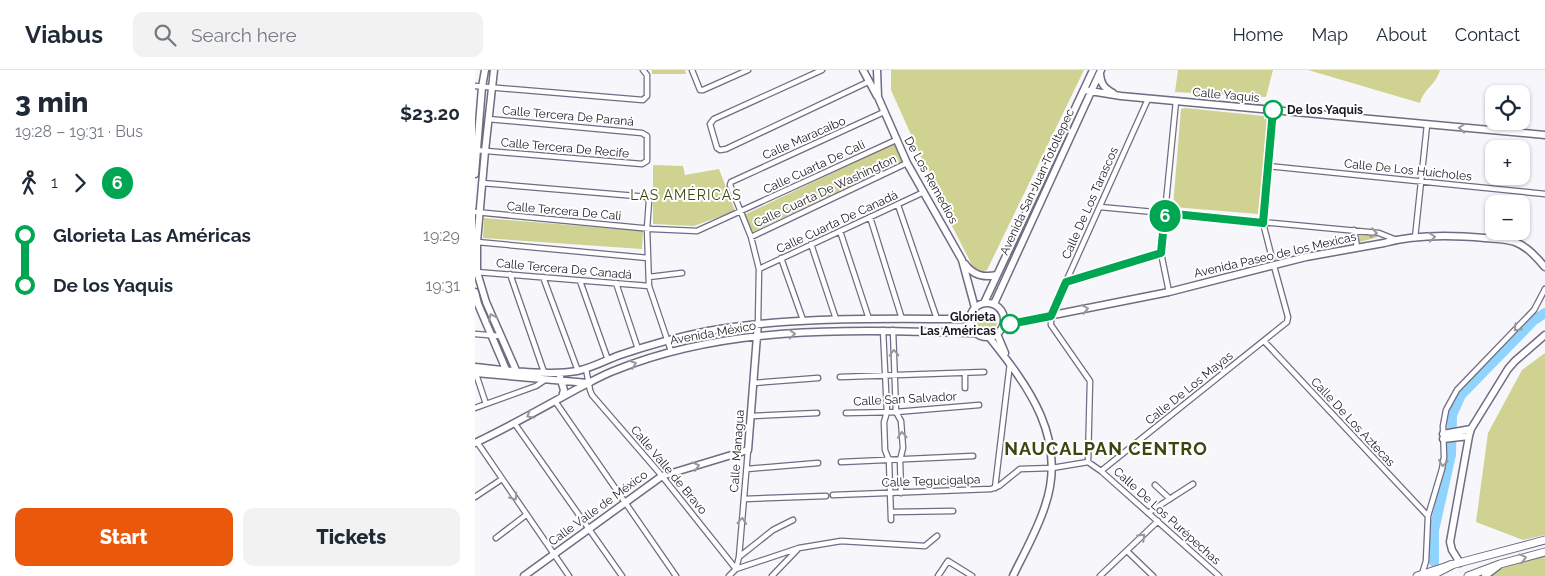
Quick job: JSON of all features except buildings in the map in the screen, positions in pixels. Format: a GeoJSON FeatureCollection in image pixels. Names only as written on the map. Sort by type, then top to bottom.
{"type":"FeatureCollection","features":[{"type":"Feature","properties":{"kind":"highway"},"geometry":{"type":"LineString","coordinates":[[1423,575],[1451,565]]}},
{"type":"Feature","properties":{"kind":"main road"},"geometry":{"type":"LineString","coordinates":[[475,174],[479,87],[485,70]]}},
{"type":"Feature","properties":{"kind":"main road"},"geometry":{"type":"LineString","coordinates":[[494,70],[477,213],[476,272],[486,302],[518,374]]}},
{"type":"Feature","properties":{"kind":"main road"},"geometry":{"type":"LineString","coordinates":[[874,70],[863,70],[878,97]]}},
{"type":"Feature","properties":{"kind":"main road","name":"De Los Remedios"},"geometry":{"type":"LineString","coordinates":[[874,70],[878,97],[896,140],[962,260],[973,298],[979,306]]}},
{"type":"Feature","properties":{"kind":"main road"},"geometry":{"type":"LineString","coordinates":[[1098,71],[1104,87],[1121,96]]}},
{"type":"Feature","properties":{"kind":"main road","name":"Avenida San Juan Totoltepec"},"geometry":{"type":"LineString","coordinates":[[979,306],[997,275],[1084,90],[1098,71]]}},
{"type":"Feature","properties":{"kind":"main road","name":"Avenida San Juan Totoltepec"},"geometry":{"type":"LineString","coordinates":[[994,304],[1091,91],[1098,71]]}},
{"type":"Feature","properties":{"kind":"main road","name":"Calle Yaquis"},"geometry":{"type":"LineString","coordinates":[[1084,90],[1175,102],[1545,135]]}},
{"type":"Feature","properties":{"kind":"main road","name":"Avenida Paseo de los Mexicas"},"geometry":{"type":"LineString","coordinates":[[1003,325],[1169,292],[1306,257],[1385,243],[1394,239],[1450,235],[1506,240],[1522,245],[1530,250],[1545,267]]}},
{"type":"Feature","properties":{"kind":"main road"},"geometry":{"type":"LineString","coordinates":[[962,260],[972,272],[978,275],[997,275]]}},
{"type":"Feature","properties":{"kind":"main road"},"geometry":{"type":"LineString","coordinates":[[475,292],[477,304],[507,373]]}},
{"type":"Feature","properties":{"kind":"main road"},"geometry":{"type":"LineString","coordinates":[[994,304],[1002,313],[1003,325],[997,334],[983,337],[975,333],[971,327],[971,312],[979,306],[994,304]]}},
{"type":"Feature","properties":{"kind":"main road","name":"Avenida México"},"geometry":{"type":"LineString","coordinates":[[560,376],[586,369],[667,340],[758,324],[836,319],[970,320]]}},
{"type":"Feature","properties":{"kind":"main road"},"geometry":{"type":"LineString","coordinates":[[818,320],[819,332]]}},
{"type":"Feature","properties":{"kind":"main road","name":"Calle Managua"},"geometry":{"type":"LineString","coordinates":[[748,450],[758,324]]}},
{"type":"Feature","properties":{"kind":"main road","name":"Avenida México"},"geometry":{"type":"LineString","coordinates":[[476,443],[614,370],[671,351],[707,343],[758,335],[819,332],[893,330],[975,333]]}},
{"type":"Feature","properties":{"kind":"main road"},"geometry":{"type":"LineString","coordinates":[[997,334],[1010,364]]}},
{"type":"Feature","properties":{"kind":"main road"},"geometry":{"type":"LineString","coordinates":[[1460,563],[1452,550],[1450,542],[1470,432],[1507,370],[1545,336]]}},
{"type":"Feature","properties":{"kind":"main road"},"geometry":{"type":"LineString","coordinates":[[989,337],[1033,397],[1047,433],[1052,468],[1045,505],[1013,576]]}},
{"type":"Feature","properties":{"kind":"main road"},"geometry":{"type":"LineString","coordinates":[[475,371],[518,374],[546,380],[560,376]]}},
{"type":"Feature","properties":{"kind":"main road"},"geometry":{"type":"LineString","coordinates":[[518,374],[544,372],[589,383]]}},
{"type":"Feature","properties":{"kind":"main road"},"geometry":{"type":"LineString","coordinates":[[560,376],[564,390],[562,397]]}},
{"type":"Feature","properties":{"kind":"main road"},"geometry":{"type":"LineString","coordinates":[[1445,436],[1470,432]]}},
{"type":"Feature","properties":{"kind":"main road","name":"Calle Valle de México"},"geometry":{"type":"LineString","coordinates":[[524,576],[662,476],[748,450]]}},
{"type":"Feature","properties":{"kind":"main road"},"geometry":{"type":"LineString","coordinates":[[1451,565],[1545,540]]}},
{"type":"Feature","properties":{"kind":"main road"},"geometry":{"type":"LineString","coordinates":[[1468,576],[1500,564],[1545,552]]}},
{"type":"Feature","properties":{"kind":"main road"},"geometry":{"type":"LineString","coordinates":[[1483,557],[1500,564]]}},
{"type":"Feature","properties":{"kind":"main road"},"geometry":{"type":"LineString","coordinates":[[1485,576],[1500,564]]}},
{"type":"Feature","properties":{"kind":"street"},"geometry":{"type":"LineString","coordinates":[[692,70],[700,90],[748,70]]}},
{"type":"Feature","properties":{"kind":"street"},"geometry":{"type":"LineString","coordinates":[[823,70],[711,122],[717,148],[720,150],[726,149],[868,82]]}},
{"type":"Feature","properties":{"kind":"street"},"geometry":{"type":"LineString","coordinates":[[479,87],[646,99],[647,75],[644,71]]}},
{"type":"Feature","properties":{"kind":"street","name":"Calle De Los Tarascos"},"geometry":{"type":"LineString","coordinates":[[1051,316],[1148,99]]}},
{"type":"Feature","properties":{"kind":"street"},"geometry":{"type":"LineString","coordinates":[[1169,292],[1161,253],[1175,102]]}},
{"type":"Feature","properties":{"kind":"street"},"geometry":{"type":"LineString","coordinates":[[1272,258],[1263,223],[1273,110]]}},
{"type":"Feature","properties":{"kind":"street","name":"Calle Maracaibo"},"geometry":{"type":"LineString","coordinates":[[740,212],[730,185],[731,182],[884,112]]}},
{"type":"Feature","properties":{"kind":"street","name":"Calle Tercera De Paraná"},"geometry":{"type":"LineString","coordinates":[[488,118],[645,134],[647,136],[647,161],[644,164]]}},
{"type":"Feature","properties":{"kind":"street"},"geometry":{"type":"LineString","coordinates":[[1415,238],[1427,125]]}},
{"type":"Feature","properties":{"kind":"street","name":"Calle Cuarta De Cali"},"geometry":{"type":"LineString","coordinates":[[647,228],[697,231],[896,140]]}},
{"type":"Feature","properties":{"kind":"street","name":"Calle Tercera De Recife"},"geometry":{"type":"LineString","coordinates":[[476,150],[644,164]]}},
{"type":"Feature","properties":{"kind":"street","name":"Calle Cuarta De Washington"},"geometry":{"type":"LineString","coordinates":[[751,237],[907,163]]}},
{"type":"Feature","properties":{"kind":"street","name":"Calle De Los Huicholes"},"geometry":{"type":"LineString","coordinates":[[1268,166],[1545,194]]}},
{"type":"Feature","properties":{"kind":"street"},"geometry":{"type":"LineString","coordinates":[[482,183],[648,197],[649,286],[671,351]]}},
{"type":"Feature","properties":{"kind":"street","name":"Calle Cuarta De Canadá"},"geometry":{"type":"LineString","coordinates":[[759,269],[924,192]]}},
{"type":"Feature","properties":{"kind":"street"},"geometry":{"type":"LineString","coordinates":[[897,205],[937,319]]}},
{"type":"Feature","properties":{"kind":"street"},"geometry":{"type":"LineString","coordinates":[[1100,207],[1354,230],[1379,233],[1394,239]]}},
{"type":"Feature","properties":{"kind":"street"},"geometry":{"type":"LineString","coordinates":[[740,212],[751,237],[759,269],[758,324]]}},
{"type":"Feature","properties":{"kind":"street","name":"Calle Tercera De Cali"},"geometry":{"type":"LineString","coordinates":[[477,213],[647,228]]}},
{"type":"Feature","properties":{"kind":"street"},"geometry":{"type":"LineString","coordinates":[[870,217],[902,319]]}},
{"type":"Feature","properties":{"kind":"street"},"geometry":{"type":"LineString","coordinates":[[1354,230],[1357,247]]}},
{"type":"Feature","properties":{"kind":"street"},"geometry":{"type":"LineString","coordinates":[[840,231],[869,319]]}},
{"type":"Feature","properties":{"kind":"street"},"geometry":{"type":"LineString","coordinates":[[477,242],[648,258]]}},
{"type":"Feature","properties":{"kind":"street"},"geometry":{"type":"LineString","coordinates":[[811,244],[836,319]]}},
{"type":"Feature","properties":{"kind":"street"},"geometry":{"type":"LineString","coordinates":[[1066,282],[1161,253]]}},
{"type":"Feature","properties":{"kind":"street"},"geometry":{"type":"LineString","coordinates":[[781,258],[803,320]]}},
{"type":"Feature","properties":{"kind":"street","name":"Calle De Los Mayas"},"geometry":{"type":"LineString","coordinates":[[1101,471],[1289,320],[1274,266]]}},
{"type":"Feature","properties":{"kind":"street","name":"Calle Tercera De Canadá"},"geometry":{"type":"LineString","coordinates":[[476,272],[649,286]]}},
{"type":"Feature","properties":{"kind":"street"},"geometry":{"type":"LineString","coordinates":[[649,277],[682,273]]}},
{"type":"Feature","properties":{"kind":"street"},"geometry":{"type":"LineString","coordinates":[[510,274],[544,372]]}},
{"type":"Feature","properties":{"kind":"street"},"geometry":{"type":"LineString","coordinates":[[543,277],[578,371]]}},
{"type":"Feature","properties":{"kind":"street"},"geometry":{"type":"LineString","coordinates":[[580,281],[608,360]]}},
{"type":"Feature","properties":{"kind":"street"},"geometry":{"type":"LineString","coordinates":[[616,283],[638,349]]}},
{"type":"Feature","properties":{"kind":"street"},"geometry":{"type":"LineString","coordinates":[[1423,575],[1426,561],[1428,516],[1444,457],[1446,410],[1457,390],[1535,310],[1545,289]]}},
{"type":"Feature","properties":{"kind":"street"},"geometry":{"type":"LineString","coordinates":[[1051,316],[1051,325],[1090,381],[1088,462]]}},
{"type":"Feature","properties":{"kind":"street"},"geometry":{"type":"LineString","coordinates":[[883,330],[887,412],[884,422],[885,450],[889,460],[891,520]]}},
{"type":"Feature","properties":{"kind":"street"},"geometry":{"type":"LineString","coordinates":[[893,330],[896,412],[901,421],[903,448],[900,460],[901,493]]}},
{"type":"Feature","properties":{"kind":"street"},"geometry":{"type":"LineString","coordinates":[[475,334],[500,336]]}},
{"type":"Feature","properties":{"kind":"street","name":"Calle De Los Aztecas"},"geometry":{"type":"LineString","coordinates":[[1264,341],[1428,516]]}},
{"type":"Feature","properties":{"kind":"street"},"geometry":{"type":"LineString","coordinates":[[995,488],[1010,364]]}},
{"type":"Feature","properties":{"kind":"street","name":"Calle Valle de Bravo"},"geometry":{"type":"LineString","coordinates":[[586,369],[592,395],[662,476],[736,569]]}},
{"type":"Feature","properties":{"kind":"street"},"geometry":{"type":"LineString","coordinates":[[475,371],[486,404]]}},
{"type":"Feature","properties":{"kind":"street"},"geometry":{"type":"LineString","coordinates":[[840,377],[984,372]]}},
{"type":"Feature","properties":{"kind":"street"},"geometry":{"type":"LineString","coordinates":[[965,373],[965,388]]}},
{"type":"Feature","properties":{"kind":"street"},"geometry":{"type":"LineString","coordinates":[[753,384],[818,378]]}},
{"type":"Feature","properties":{"kind":"street"},"geometry":{"type":"LineString","coordinates":[[475,408],[536,386],[546,380]]}},
{"type":"Feature","properties":{"kind":"street"},"geometry":{"type":"LineString","coordinates":[[555,401],[676,576]]}},
{"type":"Feature","properties":{"kind":"street","name":"Calle San Salvador"},"geometry":{"type":"LineString","coordinates":[[846,413],[896,412],[979,405]]}},
{"type":"Feature","properties":{"kind":"street"},"geometry":{"type":"LineString","coordinates":[[751,416],[817,413]]}},
{"type":"Feature","properties":{"kind":"street"},"geometry":{"type":"LineString","coordinates":[[515,424],[622,576]]}},
{"type":"Feature","properties":{"kind":"street"},"geometry":{"type":"LineString","coordinates":[[476,443],[569,576]]}},
{"type":"Feature","properties":{"kind":"street","name":"Calle Managua"},"geometry":{"type":"LineString","coordinates":[[736,569],[739,557],[748,450]]}},
{"type":"Feature","properties":{"kind":"street"},"geometry":{"type":"LineString","coordinates":[[841,462],[973,456]]}},
{"type":"Feature","properties":{"kind":"street","name":"Calle Tegucigalpa"},"geometry":{"type":"LineString","coordinates":[[833,495],[995,488],[1020,469],[1052,468],[1088,462]]}},
{"type":"Feature","properties":{"kind":"street","name":"Calle De Los Purépechas"},"geometry":{"type":"LineString","coordinates":[[1088,462],[1101,471],[1219,576]]}},
{"type":"Feature","properties":{"kind":"street"},"geometry":{"type":"LineString","coordinates":[[747,468],[818,463]]}},
{"type":"Feature","properties":{"kind":"street"},"geometry":{"type":"LineString","coordinates":[[475,497],[502,479]]}},
{"type":"Feature","properties":{"kind":"street"},"geometry":{"type":"LineString","coordinates":[[1148,513],[1193,484]]}},
{"type":"Feature","properties":{"kind":"street"},"geometry":{"type":"LineString","coordinates":[[1155,486],[1170,499]]}},
{"type":"Feature","properties":{"kind":"street"},"geometry":{"type":"LineString","coordinates":[[744,499],[826,496]]}},
{"type":"Feature","properties":{"kind":"street"},"geometry":{"type":"LineString","coordinates":[[891,512],[953,511]]}},
{"type":"Feature","properties":{"kind":"street"},"geometry":{"type":"LineString","coordinates":[[496,538],[527,515]]}},
{"type":"Feature","properties":{"kind":"street"},"geometry":{"type":"LineString","coordinates":[[739,557],[773,530],[793,520]]}},
{"type":"Feature","properties":{"kind":"street"},"geometry":{"type":"LineString","coordinates":[[1100,576],[1158,521]]}},
{"type":"Feature","properties":{"kind":"street"},"geometry":{"type":"LineString","coordinates":[[729,576],[736,569],[811,545],[848,541],[925,546],[937,536]]}},
{"type":"Feature","properties":{"kind":"street"},"geometry":{"type":"LineString","coordinates":[[772,576],[799,548]]}},
{"type":"Feature","properties":{"kind":"street"},"geometry":{"type":"LineString","coordinates":[[1127,551],[1153,576]]}},
{"type":"Feature","properties":{"kind":"street"},"geometry":{"type":"LineString","coordinates":[[938,576],[948,561],[972,576]]}},
{"type":"Feature","properties":{"kind":"green space"},"geometry":{"type":"Polygon","coordinates":[[[652,70],[685,70],[686,74],[652,74],[652,70]]]}},
{"type":"Feature","properties":{"kind":"green space"},"geometry":{"type":"Polygon","coordinates":[[[891,70],[1084,70],[987,270],[980,272],[973,267],[951,224],[891,90],[891,70]]]}},
{"type":"Feature","properties":{"kind":"green space"},"geometry":{"type":"Polygon","coordinates":[[[1178,70],[1273,70],[1266,97],[1175,92],[1178,70]]]}},
{"type":"Feature","properties":{"kind":"green space"},"geometry":{"type":"Polygon","coordinates":[[[1308,70],[1440,70],[1420,103],[1308,70]]]}},
{"type":"Feature","properties":{"kind":"green space"},"geometry":{"type":"Polygon","coordinates":[[[1181,109],[1264,116],[1264,119],[1268,119],[1258,214],[1173,207],[1181,109]]]}},
{"type":"Feature","properties":{"kind":"green space"},"geometry":{"type":"Polygon","coordinates":[[[895,143],[904,162],[748,234],[742,216],[895,143]]]}},
{"type":"Feature","properties":{"kind":"green space","name":"LAS AMÉRICAS"},"geometry":{"type":"Polygon","coordinates":[[[653,165],[683,166],[685,175],[719,169],[735,211],[694,226],[653,224],[653,165]]]}},
{"type":"Feature","properties":{"kind":"green space","name":"LAS AMÉRICAS"},"geometry":{"type":"Polygon","coordinates":[[[484,218],[643,231],[642,249],[483,238],[484,218]]]}},
{"type":"Feature","properties":{"kind":"green space"},"geometry":{"type":"Polygon","coordinates":[[[1359,233],[1364,233],[1377,237],[1359,242],[1359,233]]]}},
{"type":"Feature","properties":{"kind":"green space","name":"Glorieta Las Américas"},"geometry":{"type":"Polygon","coordinates":[[[987,312],[994,315],[997,322],[994,329],[987,332],[980,329],[977,322],[980,315],[987,312]]]}},
{"type":"Feature","properties":{"kind":"green space"},"geometry":{"type":"Polygon","coordinates":[[[1545,353],[1545,535],[1523,540],[1476,522],[1488,433],[1522,370],[1545,353]]]}},
{"type":"Feature","properties":{"kind":"green space"},"geometry":{"type":"Polygon","coordinates":[[[1545,552],[1545,576],[1490,576],[1500,564],[1545,552]]]}},
{"type":"Feature","properties":{"kind":"waterway"},"geometry":{"type":"LineString","coordinates":[[1434,562],[1434,530],[1451,455],[1452,415],[1461,395],[1534,320],[1545,313]]}},
{"type":"Feature","properties":{"kind":"bus line","name":"6"},"geometry":{"type":"LineString","coordinates":[[1010,324],[1051,316],[1066,282],[1161,253],[1165,213],[1263,223],[1273,110]]}},
{"type":"Feature","properties":{"kind":"place","name":"De los Yaquis"},"geometry":{"type":"Point","coordinates":[1273,110]}},
{"type":"Feature","properties":{"kind":"place","name":"Glorieta Las Américas"},"geometry":{"type":"Point","coordinates":[1010,324]}},
{"type":"Feature","properties":{"kind":"district","name":"LAS AMÉRICAS"},"geometry":{"type":"Point","coordinates":[686,195]}},
{"type":"Feature","properties":{"kind":"district","name":"NAUCALPAN CENTRO"},"geometry":{"type":"Point","coordinates":[1106,449]}}]}
